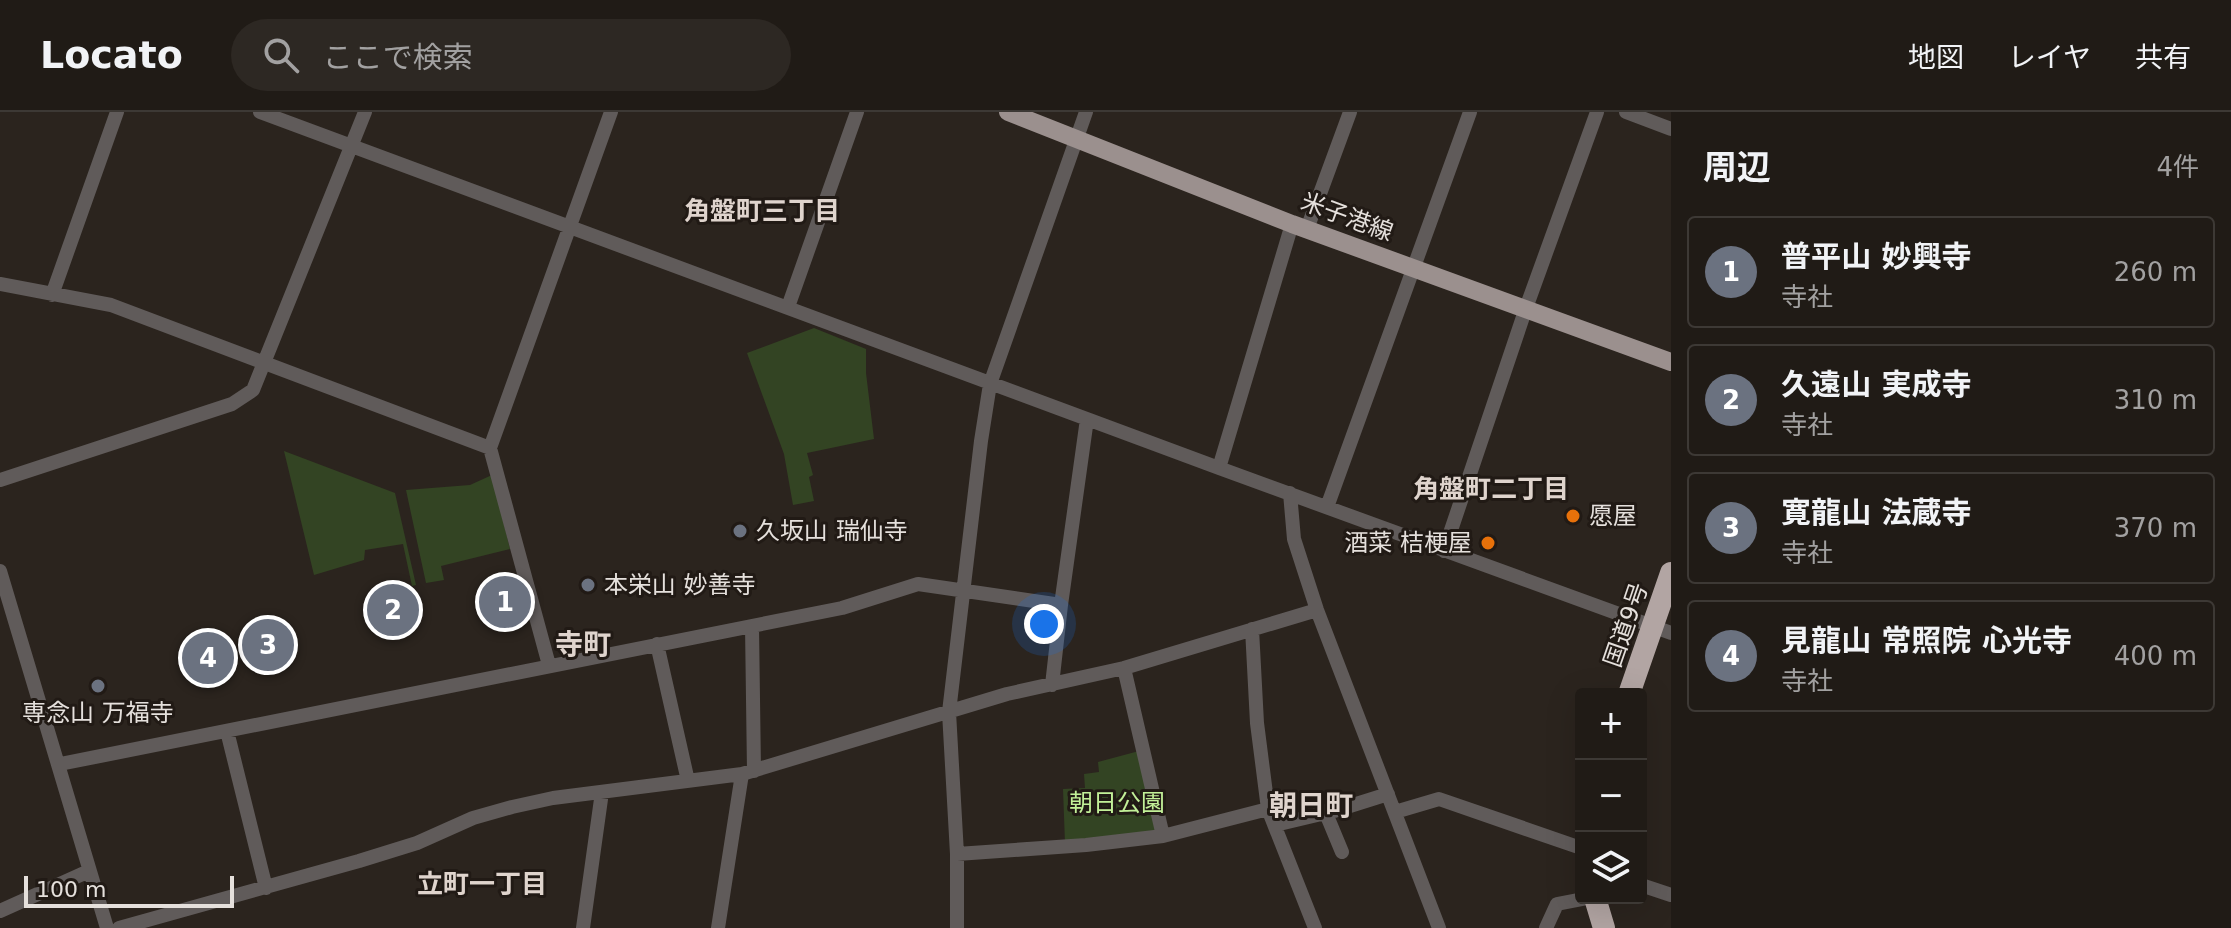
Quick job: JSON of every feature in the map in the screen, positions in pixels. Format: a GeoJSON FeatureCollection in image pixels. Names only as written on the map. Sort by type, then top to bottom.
{"type":"FeatureCollection","features":[{"type":"Feature","properties":{"kind":"highway","name":"国道9号"},"geometry":{"type":"LineString","coordinates":[[1632,688],[1662,630],[1671,573]]}},
{"type":"Feature","properties":{"kind":"highway"},"geometry":{"type":"LineString","coordinates":[[1597,904],[1604,928]]}},
{"type":"Feature","properties":{"kind":"main road","name":"米子港線"},"geometry":{"type":"LineString","coordinates":[[1008,112],[1300,226],[1671,362]]}},
{"type":"Feature","properties":{"kind":"street"},"geometry":{"type":"LineString","coordinates":[[52,295],[117,112]]}},
{"type":"Feature","properties":{"kind":"street"},"geometry":{"type":"LineString","coordinates":[[260,112],[1662,630]]}},
{"type":"Feature","properties":{"kind":"street"},"geometry":{"type":"LineString","coordinates":[[0,480],[232,404],[253,390],[365,112]]}},
{"type":"Feature","properties":{"kind":"street"},"geometry":{"type":"LineString","coordinates":[[549,665],[490,448],[611,112]]}},
{"type":"Feature","properties":{"kind":"street"},"geometry":{"type":"LineString","coordinates":[[788,307],[857,112]]}},
{"type":"Feature","properties":{"kind":"street"},"geometry":{"type":"LineString","coordinates":[[957,928],[957,854],[949,712],[990,384],[1086,112]]}},
{"type":"Feature","properties":{"kind":"street"},"geometry":{"type":"LineString","coordinates":[[1219,468],[1300,226],[1350,112]]}},
{"type":"Feature","properties":{"kind":"street"},"geometry":{"type":"LineString","coordinates":[[1327,507],[1470,112]]}},
{"type":"Feature","properties":{"kind":"street"},"geometry":{"type":"LineString","coordinates":[[1444,551],[1526,308],[1597,112]]}},
{"type":"Feature","properties":{"kind":"street"},"geometry":{"type":"LineString","coordinates":[[1626,112],[1671,129]]}},
{"type":"Feature","properties":{"kind":"street"},"geometry":{"type":"LineString","coordinates":[[0,284],[111,305],[490,448]]}},
{"type":"Feature","properties":{"kind":"street"},"geometry":{"type":"LineString","coordinates":[[1052,685],[1087,419]]}},
{"type":"Feature","properties":{"kind":"street"},"geometry":{"type":"LineString","coordinates":[[1290,493],[1294,539],[1317,610],[1439,928]]}},
{"type":"Feature","properties":{"kind":"street"},"geometry":{"type":"LineString","coordinates":[[0,571],[107,928]]}},
{"type":"Feature","properties":{"kind":"street"},"geometry":{"type":"LineString","coordinates":[[60,764],[842,608],[918,584],[1061,605]]}},
{"type":"Feature","properties":{"kind":"street"},"geometry":{"type":"LineString","coordinates":[[119,928],[417,843],[473,818],[512,807],[748,772],[1007,694],[1124,668],[1317,610]]}},
{"type":"Feature","properties":{"kind":"street"},"geometry":{"type":"LineString","coordinates":[[718,928],[748,772],[752,626]]}},
{"type":"Feature","properties":{"kind":"street"},"geometry":{"type":"LineString","coordinates":[[1252,629],[1257,723],[1268,809],[1315,928]]}},
{"type":"Feature","properties":{"kind":"street"},"geometry":{"type":"LineString","coordinates":[[657,644],[688,781]]}},
{"type":"Feature","properties":{"kind":"street"},"geometry":{"type":"LineString","coordinates":[[1124,668],[1163,836]]}},
{"type":"Feature","properties":{"kind":"street"},"geometry":{"type":"LineString","coordinates":[[227,731],[266,888]]}},
{"type":"Feature","properties":{"kind":"street"},"geometry":{"type":"LineString","coordinates":[[583,928],[602,792]]}},
{"type":"Feature","properties":{"kind":"street"},"geometry":{"type":"LineString","coordinates":[[1275,825],[1388,794]]}},
{"type":"Feature","properties":{"kind":"street"},"geometry":{"type":"LineString","coordinates":[[1395,812],[1439,799],[1575,846]]}},
{"type":"Feature","properties":{"kind":"street"},"geometry":{"type":"LineString","coordinates":[[957,854],[1163,836],[1268,809]]}},
{"type":"Feature","properties":{"kind":"street"},"geometry":{"type":"LineString","coordinates":[[1325,811],[1342,852]]}},
{"type":"Feature","properties":{"kind":"street"},"geometry":{"type":"LineString","coordinates":[[0,911],[89,871]]}},
{"type":"Feature","properties":{"kind":"street"},"geometry":{"type":"LineString","coordinates":[[1647,887],[1671,895]]}},
{"type":"Feature","properties":{"kind":"street"},"geometry":{"type":"LineString","coordinates":[[1546,928],[1557,904],[1575,901]]}},
{"type":"Feature","properties":{"kind":"green space"},"geometry":{"type":"Polygon","coordinates":[[[814,328],[866,349],[874,439],[807,453],[813,475],[809,477],[814,501],[793,505],[784,454],[747,353],[814,328]]]}},
{"type":"Feature","properties":{"kind":"green space"},"geometry":{"type":"Polygon","coordinates":[[[284,451],[395,493],[416,585],[412,586],[403,544],[365,550],[364,560],[314,575],[284,451]]]}},
{"type":"Feature","properties":{"kind":"green space"},"geometry":{"type":"Polygon","coordinates":[[[492,475],[510,549],[441,566],[444,580],[426,583],[406,490],[470,485],[492,475]]]}},
{"type":"Feature","properties":{"kind":"green space","name":"朝日公園"},"geometry":{"type":"Polygon","coordinates":[[[1139,751],[1156,834],[1065,843],[1063,789],[1085,788],[1084,774],[1099,772],[1098,762],[1139,751]]]}},
{"type":"Feature","properties":{"kind":"place","name":"愿屋"},"geometry":{"type":"Point","coordinates":[1573,516]}},
{"type":"Feature","properties":{"kind":"place","name":"久坂山 瑞仙寺"},"geometry":{"type":"Point","coordinates":[740,531]}},
{"type":"Feature","properties":{"kind":"place","name":"酒菜 桔梗屋"},"geometry":{"type":"Point","coordinates":[1488,543]}},
{"type":"Feature","properties":{"kind":"place","name":"本栄山 妙善寺"},"geometry":{"type":"Point","coordinates":[588,585]}},
{"type":"Feature","properties":{"kind":"place","name":"普平山 妙興寺"},"geometry":{"type":"Point","coordinates":[505,602]}},
{"type":"Feature","properties":{"kind":"place","name":"久遠山 実成寺"},"geometry":{"type":"Point","coordinates":[393,610]}},
{"type":"Feature","properties":{"kind":"place","name":"寛龍山 法蔵寺"},"geometry":{"type":"Point","coordinates":[268,645]}},
{"type":"Feature","properties":{"kind":"place","name":"見龍山 常照院 心光寺"},"geometry":{"type":"Point","coordinates":[208,658]}},
{"type":"Feature","properties":{"kind":"place","name":"専念山 万福寺"},"geometry":{"type":"Point","coordinates":[98,686]}},
{"type":"Feature","properties":{"kind":"district","name":"角盤町三丁目"},"geometry":{"type":"Point","coordinates":[762,211]}},
{"type":"Feature","properties":{"kind":"district","name":"角盤町二丁目"},"geometry":{"type":"Point","coordinates":[1491,489]}},
{"type":"Feature","properties":{"kind":"district","name":"寺町"},"geometry":{"type":"Point","coordinates":[583,644]}},
{"type":"Feature","properties":{"kind":"district","name":"朝日町"},"geometry":{"type":"Point","coordinates":[1311,805]}},
{"type":"Feature","properties":{"kind":"district","name":"立町一丁目"},"geometry":{"type":"Point","coordinates":[482,884]}}]}
